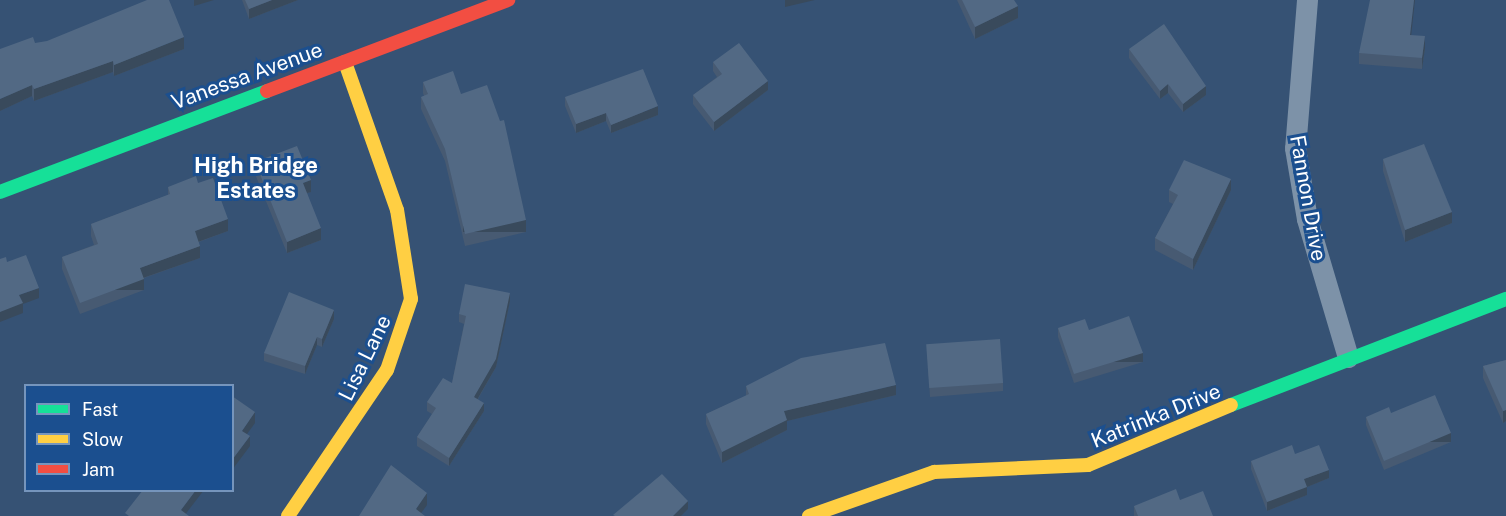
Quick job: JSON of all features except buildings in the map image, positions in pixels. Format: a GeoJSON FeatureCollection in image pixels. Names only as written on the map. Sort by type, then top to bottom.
{"type":"FeatureCollection","features":[{"type":"Feature","properties":{"kind":"street","name":"Vanessa Avenue"},"geometry":{"type":"LineString","coordinates":[[0,192],[508,0]]}},
{"type":"Feature","properties":{"kind":"street","name":"Fannon Drive"},"geometry":{"type":"LineString","coordinates":[[1308,0],[1295,148],[1307,219],[1348,357]]}},
{"type":"Feature","properties":{"kind":"street","name":"Lisa Lane"},"geometry":{"type":"LineString","coordinates":[[288,516],[387,370],[411,299],[397,210],[345,62]]}},
{"type":"Feature","properties":{"kind":"street","name":"Katrinka Drive"},"geometry":{"type":"LineString","coordinates":[[809,516],[844,499],[934,472],[1088,465],[1348,357],[1506,299]]}},
{"type":"Feature","properties":{"kind":"traffic: fast"},"geometry":{"type":"LineString","coordinates":[[0,192],[267,91]]}},
{"type":"Feature","properties":{"kind":"traffic: fast"},"geometry":{"type":"LineString","coordinates":[[1231,405],[1506,299]]}},
{"type":"Feature","properties":{"kind":"traffic: slow"},"geometry":{"type":"LineString","coordinates":[[288,516],[387,370],[411,299],[397,210],[345,62]]}},
{"type":"Feature","properties":{"kind":"traffic: slow"},"geometry":{"type":"LineString","coordinates":[[809,516],[934,472],[1088,465],[1231,405]]}},
{"type":"Feature","properties":{"kind":"traffic: jam"},"geometry":{"type":"LineString","coordinates":[[267,91],[508,0]]}},
{"type":"Feature","properties":{"kind":"district","name":"High Bridge Estates"},"geometry":{"type":"Point","coordinates":[256,178]}}]}
